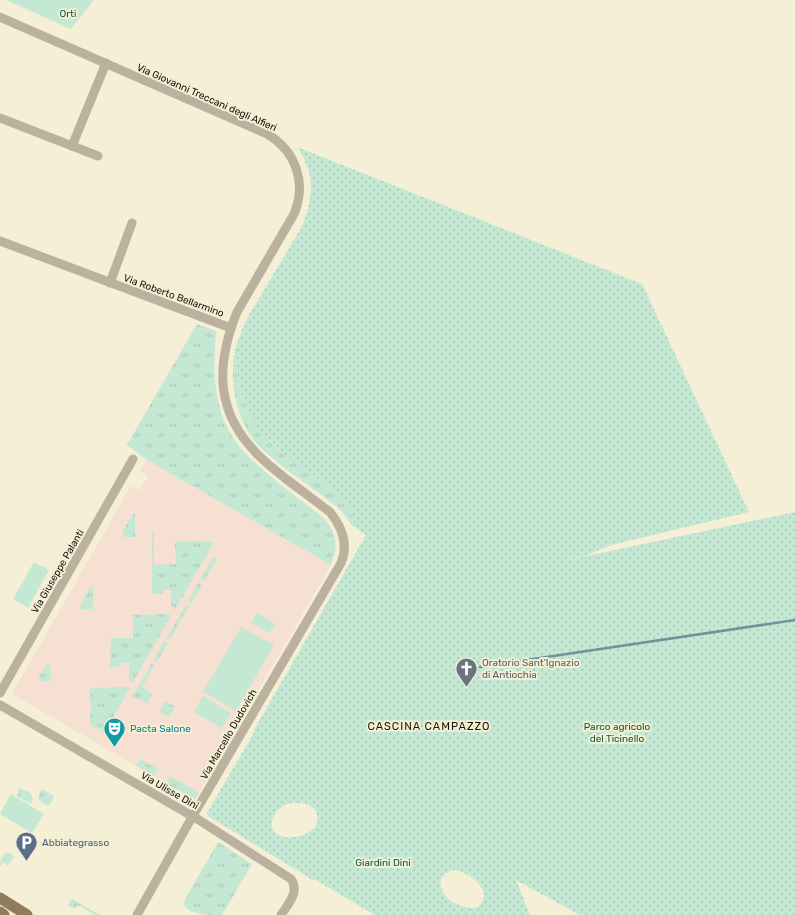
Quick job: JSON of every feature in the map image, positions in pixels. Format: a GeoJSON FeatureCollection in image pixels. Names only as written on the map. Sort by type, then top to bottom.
{"type":"FeatureCollection","features":[{"type":"Feature","properties":{"kind":"main road"},"geometry":{"type":"LineString","coordinates":[[0,898],[26,915]]}},
{"type":"Feature","properties":{"kind":"main road"},"geometry":{"type":"LineString","coordinates":[[0,912],[4,915]]}},
{"type":"Feature","properties":{"kind":"street","name":"Via Giovanni Treccani degli Alfieri"},"geometry":{"type":"LineString","coordinates":[[0,17],[266,134],[275,139],[288,153],[296,167],[299,178],[300,190],[298,205],[237,312],[230,328],[224,360],[223,383],[226,404],[233,421],[244,439],[260,457],[330,512],[338,522],[343,535],[344,543],[343,555],[339,565]]}},
{"type":"Feature","properties":{"kind":"street"},"geometry":{"type":"LineString","coordinates":[[72,146],[106,64]]}},
{"type":"Feature","properties":{"kind":"street"},"geometry":{"type":"LineString","coordinates":[[0,118],[98,156]]}},
{"type":"Feature","properties":{"kind":"street","name":"Via Roberto Bellarmino"},"geometry":{"type":"LineString","coordinates":[[110,283],[132,223]]}},
{"type":"Feature","properties":{"kind":"street","name":"Via Roberto Bellarmino"},"geometry":{"type":"LineString","coordinates":[[0,241],[230,328]]}},
{"type":"Feature","properties":{"kind":"street","name":"Via Giuseppe Palanti"},"geometry":{"type":"LineString","coordinates":[[0,693],[134,459]]}},
{"type":"Feature","properties":{"kind":"street","name":"Via Marcello Dudovich"},"geometry":{"type":"LineString","coordinates":[[136,915],[339,565]]}},
{"type":"Feature","properties":{"kind":"street","name":"Via Ulisse Dini"},"geometry":{"type":"LineString","coordinates":[[0,705],[193,816],[291,879],[295,887],[294,894],[281,915]]}},
{"type":"Feature","properties":{"kind":"shaded area"},"geometry":{"type":"Polygon","coordinates":[[[147,460],[331,565],[195,800],[12,694],[131,486],[140,490],[148,476],[140,471],[147,460]]]}},
{"type":"Feature","properties":{"kind":"green space","name":"Orti"},"geometry":{"type":"Polygon","coordinates":[[[6,0],[94,0],[71,29],[6,0]]]}},
{"type":"Feature","properties":{"kind":"green space"},"geometry":{"type":"Polygon","coordinates":[[[297,147],[642,284],[749,512],[611,545],[584,556],[558,562],[795,512],[795,915],[580,915],[516,880],[530,915],[375,915],[314,879],[313,880],[208,816],[207,813],[366,535],[354,527],[353,514],[334,490],[284,454],[256,426],[240,388],[235,349],[241,332],[248,317],[301,228],[307,212],[311,186],[310,178],[305,161],[297,147]],[[296,803],[281,807],[274,816],[272,826],[278,835],[284,837],[301,836],[310,832],[316,826],[318,818],[314,809],[306,804],[296,803]],[[453,870],[448,872],[442,878],[442,891],[450,900],[461,906],[472,908],[479,906],[484,896],[480,886],[476,881],[464,873],[453,870]]]}},
{"type":"Feature","properties":{"kind":"green space"},"geometry":{"type":"Polygon","coordinates":[[[197,324],[216,331],[214,360],[215,382],[220,409],[232,436],[253,461],[325,519],[336,541],[335,552],[331,565],[147,460],[127,445],[197,324]]]}},
{"type":"Feature","properties":{"kind":"green space"},"geometry":{"type":"Polygon","coordinates":[[[235,349],[240,388],[248,410],[269,440],[284,454],[334,490],[346,502],[353,514],[354,527],[337,507],[279,463],[262,449],[253,439],[240,415],[236,402],[233,375],[235,349]]]}},
{"type":"Feature","properties":{"kind":"green space"},"geometry":{"type":"Polygon","coordinates":[[[133,514],[135,514],[135,537],[123,537],[123,531],[133,514]]]}},
{"type":"Feature","properties":{"kind":"green space"},"geometry":{"type":"Polygon","coordinates":[[[152,531],[154,532],[154,565],[176,564],[175,541],[214,542],[176,608],[171,606],[171,590],[164,590],[163,594],[152,594],[152,531]]]}},
{"type":"Feature","properties":{"kind":"green space"},"geometry":{"type":"Polygon","coordinates":[[[213,557],[217,559],[204,581],[200,579],[213,557]]]}},
{"type":"Feature","properties":{"kind":"green space"},"geometry":{"type":"Polygon","coordinates":[[[34,562],[49,570],[28,608],[13,599],[34,562]]]}},
{"type":"Feature","properties":{"kind":"green space"},"geometry":{"type":"Polygon","coordinates":[[[198,583],[202,585],[191,603],[188,601],[198,583]]]}},
{"type":"Feature","properties":{"kind":"green space"},"geometry":{"type":"Polygon","coordinates":[[[90,587],[93,587],[93,609],[80,609],[81,604],[90,587]]]}},
{"type":"Feature","properties":{"kind":"green space"},"geometry":{"type":"Polygon","coordinates":[[[186,605],[189,606],[170,639],[167,637],[186,605]]]}},
{"type":"Feature","properties":{"kind":"green space"},"geometry":{"type":"Polygon","coordinates":[[[257,613],[275,624],[270,633],[251,623],[257,613]]]}},
{"type":"Feature","properties":{"kind":"green space"},"geometry":{"type":"Polygon","coordinates":[[[169,614],[171,616],[133,682],[129,680],[129,663],[121,663],[121,667],[110,667],[111,638],[133,638],[133,615],[169,614]]]}},
{"type":"Feature","properties":{"kind":"green space"},"geometry":{"type":"Polygon","coordinates":[[[241,627],[274,645],[236,711],[203,692],[241,627]]]}},
{"type":"Feature","properties":{"kind":"green space"},"geometry":{"type":"Polygon","coordinates":[[[164,641],[168,643],[157,661],[154,660],[164,641]]]}},
{"type":"Feature","properties":{"kind":"green space"},"geometry":{"type":"Polygon","coordinates":[[[152,663],[155,665],[142,687],[153,694],[147,704],[133,696],[152,663]]]}},
{"type":"Feature","properties":{"kind":"green space"},"geometry":{"type":"Polygon","coordinates":[[[46,665],[50,665],[51,681],[39,681],[39,677],[46,665]]]}},
{"type":"Feature","properties":{"kind":"green space"},"geometry":{"type":"Polygon","coordinates":[[[90,688],[130,688],[104,733],[90,724],[90,711],[92,711],[90,702],[90,688]]]}},
{"type":"Feature","properties":{"kind":"green space"},"geometry":{"type":"Polygon","coordinates":[[[203,696],[231,713],[222,728],[194,712],[203,696]]]}},
{"type":"Feature","properties":{"kind":"green space"},"geometry":{"type":"Polygon","coordinates":[[[165,701],[175,707],[169,717],[159,711],[165,701]]]}},
{"type":"Feature","properties":{"kind":"green space"},"geometry":{"type":"Polygon","coordinates":[[[140,759],[158,769],[154,776],[136,766],[140,759]]]}},
{"type":"Feature","properties":{"kind":"green space"},"geometry":{"type":"Polygon","coordinates":[[[170,776],[199,793],[195,800],[166,783],[170,776]]]}},
{"type":"Feature","properties":{"kind":"green space"},"geometry":{"type":"Polygon","coordinates":[[[19,788],[28,791],[32,795],[31,804],[17,796],[19,788]]]}},
{"type":"Feature","properties":{"kind":"green space"},"geometry":{"type":"Polygon","coordinates":[[[42,789],[54,796],[49,806],[42,803],[39,799],[42,789]]]}},
{"type":"Feature","properties":{"kind":"green space"},"geometry":{"type":"Polygon","coordinates":[[[11,794],[44,814],[32,833],[0,814],[11,794]]]}},
{"type":"Feature","properties":{"kind":"green space"},"geometry":{"type":"Polygon","coordinates":[[[218,842],[252,864],[222,915],[200,914],[189,910],[183,903],[218,842]]]}},
{"type":"Feature","properties":{"kind":"green space"},"geometry":{"type":"Polygon","coordinates":[[[7,852],[14,856],[8,865],[3,862],[0,867],[0,862],[7,852]]]}},
{"type":"Feature","properties":{"kind":"green space"},"geometry":{"type":"Polygon","coordinates":[[[72,899],[100,915],[95,915],[78,905],[75,909],[68,905],[72,899]]]}},
{"type":"Feature","properties":{"kind":"waterway"},"geometry":{"type":"LineString","coordinates":[[480,667],[795,620]]}},
{"type":"Feature","properties":{"kind":"place","name":"Oratorio Sant'Ignazio di Antiochia"},"geometry":{"type":"Point","coordinates":[466,688]}},
{"type":"Feature","properties":{"kind":"place","name":"Pacta Salone"},"geometry":{"type":"Point","coordinates":[114,748]}},
{"type":"Feature","properties":{"kind":"place","name":"Abbiategrasso"},"geometry":{"type":"Point","coordinates":[26,862]}},
{"type":"Feature","properties":{"kind":"district","name":"CASCINA CAMPAZZO"},"geometry":{"type":"Point","coordinates":[429,726]}},
{"type":"Feature","properties":{"kind":"park label","name":"Parco agricolo del Ticinello"},"geometry":{"type":"Point","coordinates":[617,732]}},
{"type":"Feature","properties":{"kind":"park label","name":"Giardini Dini"},"geometry":{"type":"Point","coordinates":[383,862]}}]}
